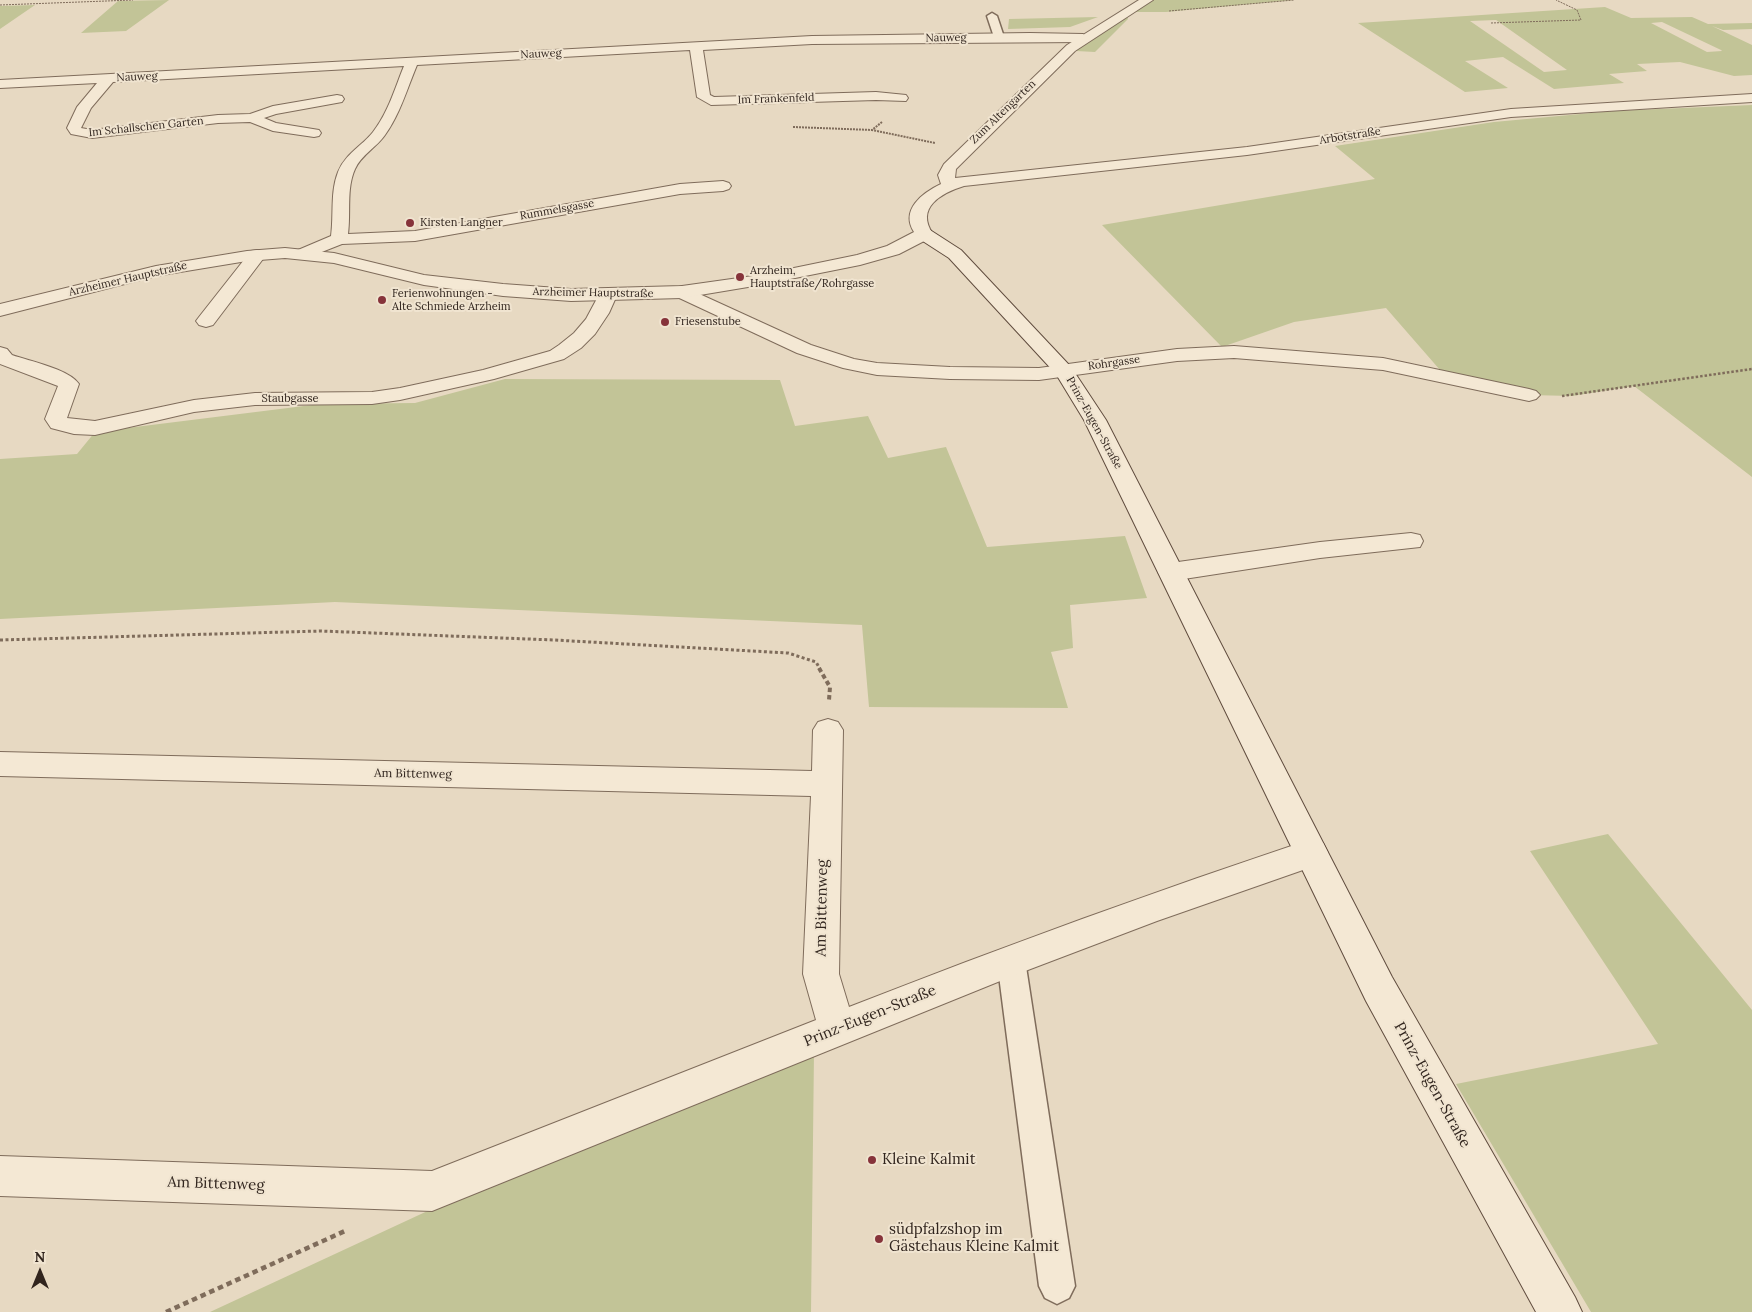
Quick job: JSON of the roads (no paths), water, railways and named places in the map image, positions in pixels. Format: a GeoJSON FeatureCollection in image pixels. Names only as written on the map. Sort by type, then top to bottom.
{"type":"FeatureCollection","features":[{"type":"Feature","properties":{"kind":"street","name":"Zum Altengarten"},"geometry":{"type":"LineString","coordinates":[[949,185],[946,175],[949,167],[1064,54],[1083,38],[1147,0]]}},
{"type":"Feature","properties":{"kind":"street","name":"Nauweg"},"geometry":{"type":"LineString","coordinates":[[0,84],[838,39],[1083,38]]}},
{"type":"Feature","properties":{"kind":"street","name":"Im Frankenfeld"},"geometry":{"type":"LineString","coordinates":[[696,46],[704,97],[711,101],[876,96],[901,98]]}},
{"type":"Feature","properties":{"kind":"street"},"geometry":{"type":"LineString","coordinates":[[339,239],[342,226],[342,186],[347,169],[352,160],[374,140],[384,126],[412,61]]}},
{"type":"Feature","properties":{"kind":"street","name":"Im Schallschen Garten"},"geometry":{"type":"LineString","coordinates":[[109,78],[77,118],[74,128],[76,131],[92,134],[218,119],[252,118],[273,110],[337,99]]}},
{"type":"Feature","properties":{"kind":"street","name":"Arbotstraße"},"geometry":{"type":"LineString","coordinates":[[949,185],[978,179],[1247,151],[1511,113],[1752,98]]}},
{"type":"Feature","properties":{"kind":"street","name":"Im Schallschen Garten"},"geometry":{"type":"LineString","coordinates":[[252,118],[273,127],[314,133]]}},
{"type":"Feature","properties":{"kind":"street"},"geometry":{"type":"LineString","coordinates":[[924,234],[917,224],[917,215],[926,200],[934,192],[949,185]]}},
{"type":"Feature","properties":{"kind":"street","name":"Rummelsgasse"},"geometry":{"type":"LineString","coordinates":[[304,254],[339,239],[415,236],[680,189],[723,186]]}},
{"type":"Feature","properties":{"kind":"street","name":"Arzheimer Hauptstraße"},"geometry":{"type":"LineString","coordinates":[[0,310],[156,271],[257,255],[304,254],[353,261],[411,277],[537,293],[608,295],[682,292],[760,280],[860,260],[893,250],[924,234]]}},
{"type":"Feature","properties":{"kind":"street","name":"Prinz-Eugen-Straße"},"geometry":{"type":"LineString","coordinates":[[924,234],[955,254],[1064,371],[1095,420],[1389,1008],[1560,1312]]}},
{"type":"Feature","properties":{"kind":"street"},"geometry":{"type":"LineString","coordinates":[[206,321],[257,255]]}},
{"type":"Feature","properties":{"kind":"street","name":"Rohrgasse"},"geometry":{"type":"LineString","coordinates":[[682,292],[804,349],[850,364],[877,369],[950,373],[1039,374],[1177,355],[1234,352],[1376,363],[1529,395]]}},
{"type":"Feature","properties":{"kind":"street","name":"Staubgasse"},"geometry":{"type":"LineString","coordinates":[[0,352],[5,359],[11,362],[59,378],[68,384],[67,393],[56,419],[59,423],[74,428],[95,428],[194,406],[238,401],[372,398],[424,389],[504,370],[557,355],[567,349],[594,322],[603,309],[608,295]]}},
{"type":"Feature","properties":{"kind":"street"},"geometry":{"type":"LineString","coordinates":[[1171,572],[1320,550],[1410,541]]}},
{"type":"Feature","properties":{"kind":"street","name":"Am Bittenweg"},"geometry":{"type":"LineString","coordinates":[[828,730],[821,974],[836,1029]]}},
{"type":"Feature","properties":{"kind":"street","name":"Am Bittenweg"},"geometry":{"type":"LineString","coordinates":[[0,764],[825,784]]}},
{"type":"Feature","properties":{"kind":"street","name":"Prinz-Eugen-Straße"},"geometry":{"type":"LineString","coordinates":[[432,1191],[1011,960],[1154,907],[1312,854]]}},
{"type":"Feature","properties":{"kind":"street","name":"Am Bittenweg"},"geometry":{"type":"LineString","coordinates":[[0,1176],[432,1191]]}},
{"type":"Feature","properties":{"kind":"lane"},"geometry":{"type":"LineString","coordinates":[[992,16],[999,37]]}},
{"type":"Feature","properties":{"kind":"lane"},"geometry":{"type":"LineString","coordinates":[[1011,960],[1057,1286]]}},
{"type":"Feature","properties":{"kind":"place","name":"Kirsten Langner"},"geometry":{"type":"Point","coordinates":[410,223]}},
{"type":"Feature","properties":{"kind":"place","name":"Arzheim, Hauptstraße/Rohrgasse"},"geometry":{"type":"Point","coordinates":[740,277]}},
{"type":"Feature","properties":{"kind":"place","name":"Ferienwohnungen - Alte Schmiede Arzheim"},"geometry":{"type":"Point","coordinates":[382,300]}},
{"type":"Feature","properties":{"kind":"place","name":"Friesenstube"},"geometry":{"type":"Point","coordinates":[665,322]}},
{"type":"Feature","properties":{"kind":"place","name":"Kleine Kalmit"},"geometry":{"type":"Point","coordinates":[872,1160]}},
{"type":"Feature","properties":{"kind":"place","name":"südpfalzshop im Gästehaus Kleine Kalmit"},"geometry":{"type":"Point","coordinates":[879,1239]}}]}
